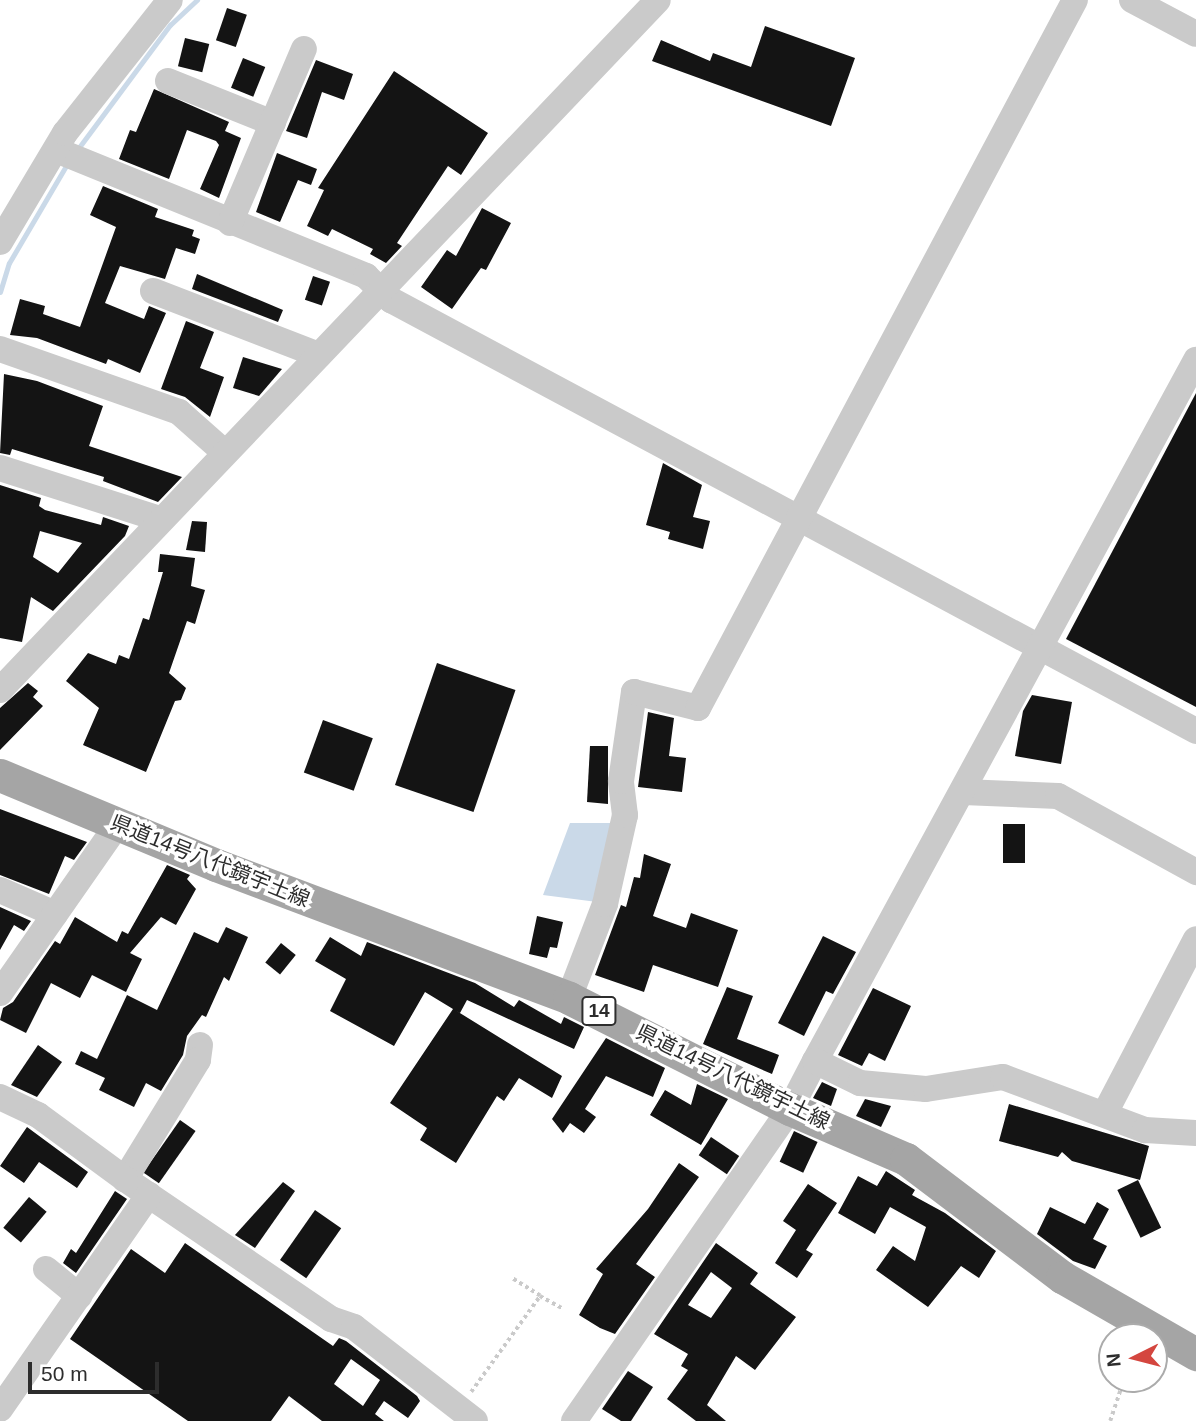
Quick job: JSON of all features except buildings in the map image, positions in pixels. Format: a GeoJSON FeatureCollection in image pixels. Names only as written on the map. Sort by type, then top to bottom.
{"type":"FeatureCollection","features":[{"type":"Feature","properties":{"kind":"main road","name":"県道14号八代鏡宇土線"},"geometry":{"type":"LineString","coordinates":[[0,775],[118,824],[569,998],[790,1109],[906,1159],[1062,1278],[1196,1354]]}},
{"type":"Feature","properties":{"kind":"street"},"geometry":{"type":"LineString","coordinates":[[0,242],[72,158],[170,0]]}},
{"type":"Feature","properties":{"kind":"street"},"geometry":{"type":"LineString","coordinates":[[0,690],[160,519],[658,0]]}},
{"type":"Feature","properties":{"kind":"street"},"geometry":{"type":"LineString","coordinates":[[569,998],[605,904],[625,815],[621,781],[634,692],[698,708],[798,514],[1075,0]]}},
{"type":"Feature","properties":{"kind":"street"},"geometry":{"type":"LineString","coordinates":[[1132,0],[1196,34]]}},
{"type":"Feature","properties":{"kind":"street"},"geometry":{"type":"LineString","coordinates":[[230,223],[304,49]]}},
{"type":"Feature","properties":{"kind":"street"},"geometry":{"type":"LineString","coordinates":[[168,81],[273,122]]}},
{"type":"Feature","properties":{"kind":"street"},"geometry":{"type":"LineString","coordinates":[[72,158],[366,276],[391,300],[798,514],[1196,731]]}},
{"type":"Feature","properties":{"kind":"street"},"geometry":{"type":"LineString","coordinates":[[153,291],[319,355]]}},
{"type":"Feature","properties":{"kind":"street"},"geometry":{"type":"LineString","coordinates":[[0,349],[179,412],[224,452]]}},
{"type":"Feature","properties":{"kind":"street"},"geometry":{"type":"LineString","coordinates":[[574,1421],[790,1109],[1196,360]]}},
{"type":"Feature","properties":{"kind":"street"},"geometry":{"type":"LineString","coordinates":[[0,468],[160,519]]}},
{"type":"Feature","properties":{"kind":"street"},"geometry":{"type":"LineString","coordinates":[[963,792],[1058,796],[1196,872]]}},
{"type":"Feature","properties":{"kind":"street"},"geometry":{"type":"LineString","coordinates":[[0,993],[118,824]]}},
{"type":"Feature","properties":{"kind":"street"},"geometry":{"type":"LineString","coordinates":[[0,890],[55,914]]}},
{"type":"Feature","properties":{"kind":"street"},"geometry":{"type":"LineString","coordinates":[[1105,1112],[1196,939]]}},
{"type":"Feature","properties":{"kind":"street"},"geometry":{"type":"LineString","coordinates":[[125,1179],[198,1060],[200,1045]]}},
{"type":"Feature","properties":{"kind":"street"},"geometry":{"type":"LineString","coordinates":[[815,1061],[860,1083],[926,1089],[1003,1077],[1105,1112],[1145,1130],[1196,1133]]}},
{"type":"Feature","properties":{"kind":"street"},"geometry":{"type":"LineString","coordinates":[[0,1097],[38,1115],[125,1179],[331,1320],[355,1327],[467,1415]]}},
{"type":"Feature","properties":{"kind":"street"},"geometry":{"type":"LineString","coordinates":[[0,1409],[149,1195]]}},
{"type":"Feature","properties":{"kind":"street"},"geometry":{"type":"LineString","coordinates":[[46,1269],[79,1296]]}},
{"type":"Feature","properties":{"kind":"path"},"geometry":{"type":"LineString","coordinates":[[511,1278],[562,1309]]}},
{"type":"Feature","properties":{"kind":"path"},"geometry":{"type":"LineString","coordinates":[[467,1415],[540,1296]]}},
{"type":"Feature","properties":{"kind":"path"},"geometry":{"type":"LineString","coordinates":[[1110,1421],[1119,1393]]}},
{"type":"Feature","properties":{"kind":"water"},"geometry":{"type":"Polygon","coordinates":[[[570,823],[614,823],[597,902],[543,895],[570,823]]]}},
{"type":"Feature","properties":{"kind":"waterway"},"geometry":{"type":"LineString","coordinates":[[77,150],[170,25],[197,0]]}},
{"type":"Feature","properties":{"kind":"waterway"},"geometry":{"type":"LineString","coordinates":[[0,292],[9,263],[67,164]]}}]}
